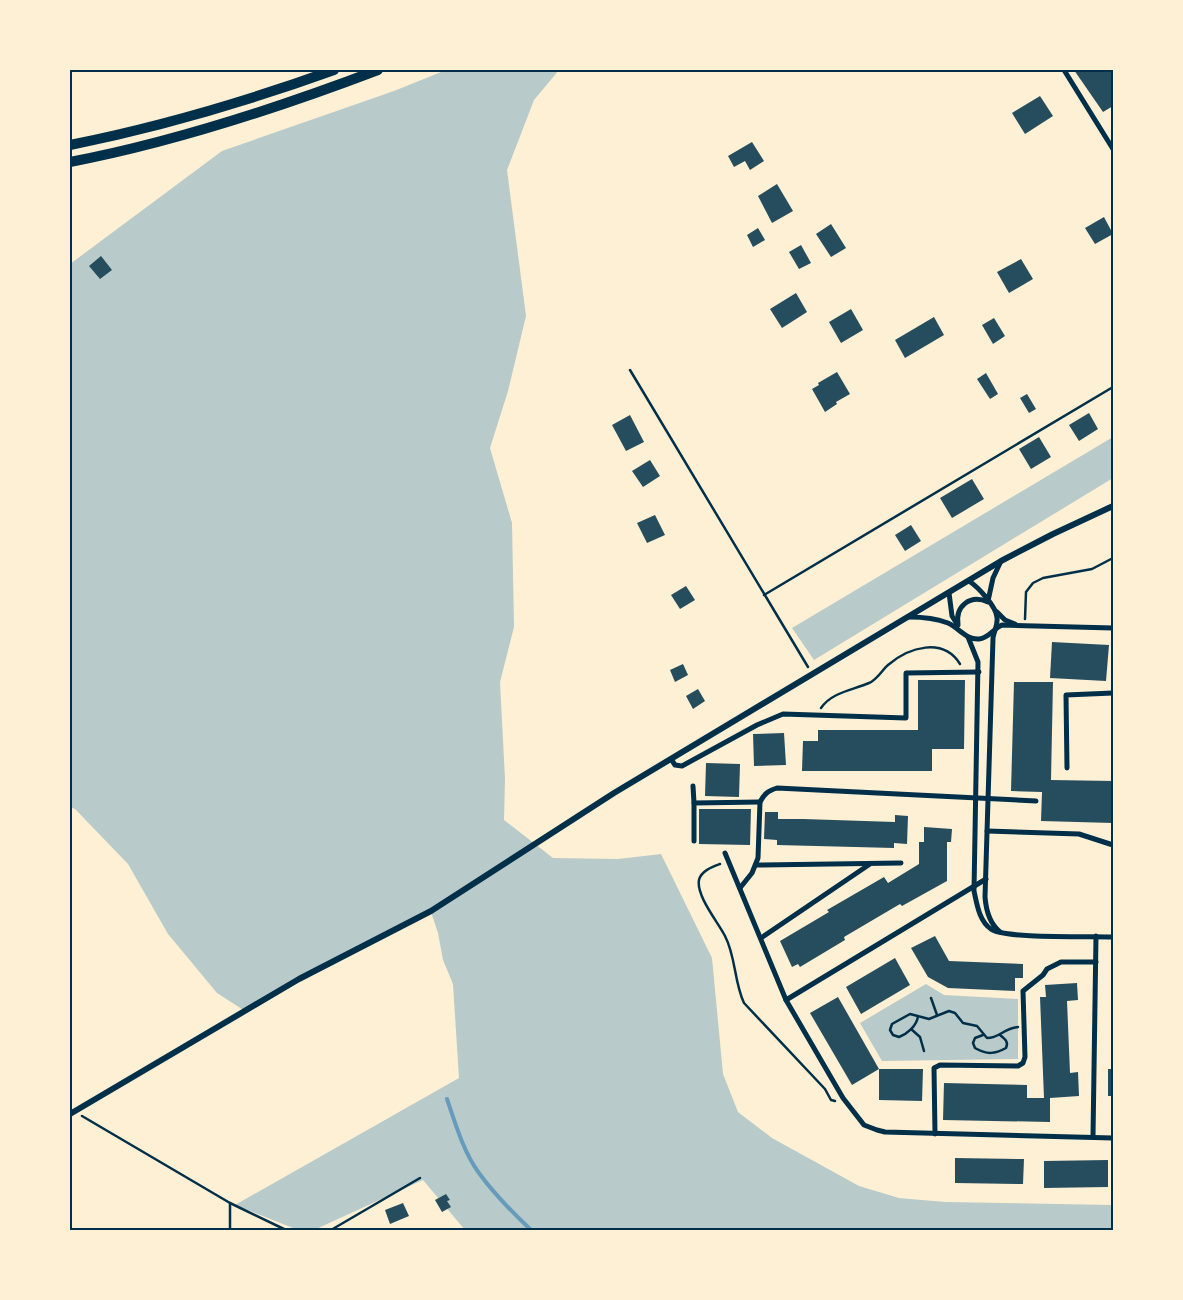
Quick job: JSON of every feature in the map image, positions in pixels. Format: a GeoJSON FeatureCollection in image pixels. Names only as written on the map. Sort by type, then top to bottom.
{"type":"FeatureCollection","features":[{"type":"Feature","properties":{"kind":"highway"},"geometry":{"type":"LineString","coordinates":[[70,145],[196,115],[334,70]]}},
{"type":"Feature","properties":{"kind":"highway"},"geometry":{"type":"LineString","coordinates":[[70,162],[198,131],[378,70]]}},
{"type":"Feature","properties":{"kind":"street"},"geometry":{"type":"LineString","coordinates":[[1064,70],[1113,149]]}},
{"type":"Feature","properties":{"kind":"street"},"geometry":{"type":"LineString","coordinates":[[72,1113],[299,979],[431,911],[614,793],[1001,561],[1113,506]]}},
{"type":"Feature","properties":{"kind":"street"},"geometry":{"type":"LineString","coordinates":[[988,602],[992,578],[1001,561]]}},
{"type":"Feature","properties":{"kind":"street"},"geometry":{"type":"LineString","coordinates":[[969,581],[978,587],[988,602],[1005,620],[1023,626]]}},
{"type":"Feature","properties":{"kind":"street"},"geometry":{"type":"LineString","coordinates":[[949,593],[952,616],[961,631]]}},
{"type":"Feature","properties":{"kind":"street"},"geometry":{"type":"LineString","coordinates":[[958,625],[959,610],[966,602],[979,599],[988,602]]}},
{"type":"Feature","properties":{"kind":"street"},"geometry":{"type":"LineString","coordinates":[[968,637],[981,639],[990,635],[997,622],[996,611]]}},
{"type":"Feature","properties":{"kind":"street"},"geometry":{"type":"LineString","coordinates":[[908,617],[948,623],[968,637],[976,653],[979,672],[974,886],[979,912],[985,923],[991,930],[1019,936],[1113,937]]}},
{"type":"Feature","properties":{"kind":"street"},"geometry":{"type":"LineString","coordinates":[[994,630],[1002,626],[1113,628]]}},
{"type":"Feature","properties":{"kind":"street"},"geometry":{"type":"LineString","coordinates":[[994,630],[985,897],[987,914],[994,926],[1003,933]]}},
{"type":"Feature","properties":{"kind":"street"},"geometry":{"type":"LineString","coordinates":[[671,759],[675,765],[682,766],[758,725],[783,714],[906,718],[906,673],[979,672]]}},
{"type":"Feature","properties":{"kind":"street"},"geometry":{"type":"LineString","coordinates":[[1066,768],[1066,695],[1113,693]]}},
{"type":"Feature","properties":{"kind":"street"},"geometry":{"type":"LineString","coordinates":[[693,786],[694,841]]}},
{"type":"Feature","properties":{"kind":"street"},"geometry":{"type":"LineString","coordinates":[[740,888],[756,865],[758,858],[760,802],[764,794],[769,790],[778,788],[1036,801]]}},
{"type":"Feature","properties":{"kind":"street"},"geometry":{"type":"LineString","coordinates":[[694,802],[760,802]]}},
{"type":"Feature","properties":{"kind":"street"},"geometry":{"type":"LineString","coordinates":[[987,830],[1079,834],[1113,845]]}},
{"type":"Feature","properties":{"kind":"street"},"geometry":{"type":"LineString","coordinates":[[725,853],[786,1000],[843,1098],[864,1125],[877,1130],[935,1134],[1113,1138]]}},
{"type":"Feature","properties":{"kind":"street"},"geometry":{"type":"LineString","coordinates":[[756,865],[901,863]]}},
{"type":"Feature","properties":{"kind":"street"},"geometry":{"type":"LineString","coordinates":[[761,938],[870,864]]}},
{"type":"Feature","properties":{"kind":"street"},"geometry":{"type":"LineString","coordinates":[[786,1000],[986,879]]}},
{"type":"Feature","properties":{"kind":"street"},"geometry":{"type":"LineString","coordinates":[[1093,1137],[1096,936]]}},
{"type":"Feature","properties":{"kind":"street"},"geometry":{"type":"LineString","coordinates":[[935,1134],[934,1068],[940,1065],[1018,1066],[1023,1063],[1025,1057],[1023,991],[1047,969],[1061,962],[1096,962]]}},
{"type":"Feature","properties":{"kind":"path"},"geometry":{"type":"LineString","coordinates":[[630,370],[812,674]]}},
{"type":"Feature","properties":{"kind":"path"},"geometry":{"type":"LineString","coordinates":[[764,595],[1113,387]]}},
{"type":"Feature","properties":{"kind":"path"},"geometry":{"type":"LineString","coordinates":[[1023,626],[1025,597],[1029,587],[1034,583],[1043,578],[1092,569],[1113,558]]}},
{"type":"Feature","properties":{"kind":"path"},"geometry":{"type":"LineString","coordinates":[[819,715],[827,701],[870,683],[887,665],[920,648],[934,646],[948,651],[959,662],[964,672]]}},
{"type":"Feature","properties":{"kind":"path"},"geometry":{"type":"LineString","coordinates":[[728,860],[704,872],[699,880],[699,888],[726,938],[744,1003],[825,1089],[831,1100],[836,1102],[843,1098]]}},
{"type":"Feature","properties":{"kind":"path"},"geometry":{"type":"LineString","coordinates":[[931,998],[938,1016]]}},
{"type":"Feature","properties":{"kind":"path"},"geometry":{"type":"LineString","coordinates":[[918,1016],[916,1025],[906,1034],[899,1037],[893,1035],[890,1030],[892,1024],[905,1016],[914,1014],[929,1019],[949,1011],[962,1023],[977,1026],[983,1035],[990,1038],[1000,1035],[1007,1028],[1024,1027]]}},
{"type":"Feature","properties":{"kind":"path"},"geometry":{"type":"LineString","coordinates":[[911,1029],[920,1037],[924,1051]]}},
{"type":"Feature","properties":{"kind":"path"},"geometry":{"type":"LineString","coordinates":[[983,1035],[978,1036],[974,1040],[975,1048],[993,1054],[1008,1046],[1006,1040],[1000,1035]]}},
{"type":"Feature","properties":{"kind":"path"},"geometry":{"type":"LineString","coordinates":[[72,1113],[230,1203],[286,1230]]}},
{"type":"Feature","properties":{"kind":"path"},"geometry":{"type":"LineString","coordinates":[[331,1230],[420,1178]]}},
{"type":"Feature","properties":{"kind":"path"},"geometry":{"type":"LineString","coordinates":[[230,1203],[230,1230]]}},
{"type":"Feature","properties":{"kind":"shaded area"},"geometry":{"type":"Polygon","coordinates":[[[446,70],[559,70],[534,100],[507,170],[526,316],[508,391],[490,448],[512,523],[514,627],[500,682],[505,779],[504,820],[553,858],[618,859],[661,854],[712,958],[723,1074],[738,1112],[772,1138],[859,1186],[899,1198],[945,1202],[1113,1205],[1113,1230],[465,1230],[423,1180],[314,1230],[298,1230],[235,1205],[459,1078],[453,984],[443,960],[438,933],[431,912],[245,1011],[217,993],[168,934],[128,864],[75,809],[70,807],[70,264],[222,151],[394,91],[446,70]]]}},
{"type":"Feature","properties":{"kind":"shaded area"},"geometry":{"type":"Polygon","coordinates":[[[1113,437],[1113,478],[814,660],[792,628],[1113,437]]]}},
{"type":"Feature","properties":{"kind":"shaded area"},"geometry":{"type":"Polygon","coordinates":[[[926,984],[944,995],[1018,999],[1018,1059],[882,1061],[860,1023],[926,984]]]}},
{"type":"Feature","properties":{"kind":"building"},"geometry":{"type":"Polygon","coordinates":[[[1074,70],[1113,70],[1113,106],[1103,112],[1074,70]]]}},
{"type":"Feature","properties":{"kind":"building"},"geometry":{"type":"Polygon","coordinates":[[[1040,96],[1053,116],[1025,134],[1012,113],[1040,96]]]}},
{"type":"Feature","properties":{"kind":"building"},"geometry":{"type":"Polygon","coordinates":[[[752,142],[764,161],[750,170],[745,161],[734,167],[728,156],[752,142]]]}},
{"type":"Feature","properties":{"kind":"building"},"geometry":{"type":"Polygon","coordinates":[[[777,184],[793,211],[772,223],[758,196],[777,184]]]}},
{"type":"Feature","properties":{"kind":"building"},"geometry":{"type":"Polygon","coordinates":[[[1104,217],[1113,234],[1095,244],[1085,228],[1104,217]]]}},
{"type":"Feature","properties":{"kind":"building"},"geometry":{"type":"Polygon","coordinates":[[[831,224],[846,248],[831,257],[816,234],[831,224]]]}},
{"type":"Feature","properties":{"kind":"building"},"geometry":{"type":"Polygon","coordinates":[[[758,228],[765,240],[753,247],[747,235],[758,228]]]}},
{"type":"Feature","properties":{"kind":"building"},"geometry":{"type":"Polygon","coordinates":[[[801,245],[811,263],[799,269],[789,252],[801,245]]]}},
{"type":"Feature","properties":{"kind":"building"},"geometry":{"type":"Polygon","coordinates":[[[101,256],[112,270],[100,279],[89,266],[101,256]]]}},
{"type":"Feature","properties":{"kind":"building"},"geometry":{"type":"Polygon","coordinates":[[[1021,259],[1033,279],[1009,293],[997,272],[1021,259]]]}},
{"type":"Feature","properties":{"kind":"building"},"geometry":{"type":"Polygon","coordinates":[[[796,293],[807,312],[782,328],[770,309],[796,293]]]}},
{"type":"Feature","properties":{"kind":"building"},"geometry":{"type":"Polygon","coordinates":[[[851,309],[863,330],[841,343],[829,322],[851,309]]]}},
{"type":"Feature","properties":{"kind":"building"},"geometry":{"type":"Polygon","coordinates":[[[934,317],[944,335],[905,358],[895,340],[934,317]]]}},
{"type":"Feature","properties":{"kind":"building"},"geometry":{"type":"Polygon","coordinates":[[[994,318],[1005,336],[993,344],[982,325],[994,318]]]}},
{"type":"Feature","properties":{"kind":"building"},"geometry":{"type":"Polygon","coordinates":[[[837,372],[850,394],[836,402],[837,404],[825,412],[812,389],[819,385],[818,383],[837,372]]]}},
{"type":"Feature","properties":{"kind":"building"},"geometry":{"type":"Polygon","coordinates":[[[986,373],[998,394],[990,399],[977,379],[986,373]]]}},
{"type":"Feature","properties":{"kind":"building"},"geometry":{"type":"Polygon","coordinates":[[[1027,394],[1036,409],[1029,413],[1020,398],[1027,394]]]}},
{"type":"Feature","properties":{"kind":"building"},"geometry":{"type":"Polygon","coordinates":[[[1089,413],[1098,429],[1079,441],[1069,425],[1089,413]]]}},
{"type":"Feature","properties":{"kind":"building"},"geometry":{"type":"Polygon","coordinates":[[[630,415],[644,442],[626,451],[612,425],[630,415]]]}},
{"type":"Feature","properties":{"kind":"building"},"geometry":{"type":"Polygon","coordinates":[[[1039,437],[1051,457],[1031,469],[1019,449],[1039,437]]]}},
{"type":"Feature","properties":{"kind":"building"},"geometry":{"type":"Polygon","coordinates":[[[650,460],[660,476],[643,487],[632,471],[650,460]]]}},
{"type":"Feature","properties":{"kind":"building"},"geometry":{"type":"Polygon","coordinates":[[[972,479],[984,499],[952,518],[940,498],[972,479]]]}},
{"type":"Feature","properties":{"kind":"building"},"geometry":{"type":"Polygon","coordinates":[[[655,515],[665,535],[647,543],[637,523],[655,515]]]}},
{"type":"Feature","properties":{"kind":"building"},"geometry":{"type":"Polygon","coordinates":[[[911,525],[921,541],[905,551],[895,535],[911,525]]]}},
{"type":"Feature","properties":{"kind":"building"},"geometry":{"type":"Polygon","coordinates":[[[686,586],[695,600],[680,609],[671,595],[686,586]]]}},
{"type":"Feature","properties":{"kind":"building"},"geometry":{"type":"Polygon","coordinates":[[[1052,642],[1109,645],[1106,681],[1050,678],[1052,642]]]}},
{"type":"Feature","properties":{"kind":"building"},"geometry":{"type":"Polygon","coordinates":[[[683,664],[688,675],[675,682],[670,670],[683,664]]]}},
{"type":"Feature","properties":{"kind":"building"},"geometry":{"type":"Polygon","coordinates":[[[918,680],[965,680],[964,749],[932,749],[932,771],[802,771],[803,741],[818,741],[818,730],[918,730],[918,680]]]}},
{"type":"Feature","properties":{"kind":"building"},"geometry":{"type":"Polygon","coordinates":[[[1014,682],[1053,682],[1051,780],[1113,781],[1113,823],[1041,821],[1042,792],[1011,791],[1014,682]]]}},
{"type":"Feature","properties":{"kind":"building"},"geometry":{"type":"Polygon","coordinates":[[[698,689],[705,701],[693,709],[686,696],[698,689]]]}},
{"type":"Feature","properties":{"kind":"building"},"geometry":{"type":"Polygon","coordinates":[[[784,733],[786,765],[754,766],[753,734],[784,733]]]}},
{"type":"Feature","properties":{"kind":"building"},"geometry":{"type":"Polygon","coordinates":[[[706,763],[740,764],[739,797],[705,796],[706,763]]]}},
{"type":"Feature","properties":{"kind":"building"},"geometry":{"type":"Polygon","coordinates":[[[699,809],[751,809],[750,845],[699,844],[699,809]]]}},
{"type":"Feature","properties":{"kind":"building"},"geometry":{"type":"Polygon","coordinates":[[[765,812],[778,812],[778,819],[895,822],[895,815],[908,816],[907,844],[894,843],[894,848],[777,845],[777,840],[764,839],[765,812]]]}},
{"type":"Feature","properties":{"kind":"building"},"geometry":{"type":"Polygon","coordinates":[[[924,827],[952,829],[951,842],[947,842],[947,881],[902,906],[900,904],[844,937],[845,940],[800,967],[798,964],[792,967],[780,941],[829,912],[827,910],[884,877],[888,883],[919,864],[919,842],[924,842],[924,827]]]}},
{"type":"Feature","properties":{"kind":"building"},"geometry":{"type":"Polygon","coordinates":[[[935,936],[949,961],[1023,964],[1023,978],[1015,978],[1015,991],[948,988],[928,977],[911,948],[935,936]]]}},
{"type":"Feature","properties":{"kind":"building"},"geometry":{"type":"Polygon","coordinates":[[[895,958],[910,985],[861,1014],[846,987],[895,958]]]}},
{"type":"Feature","properties":{"kind":"building"},"geometry":{"type":"Polygon","coordinates":[[[1077,983],[1078,1000],[1067,1001],[1070,1073],[1078,1072],[1079,1096],[1050,1098],[1050,1122],[943,1120],[944,1083],[1027,1085],[1027,1098],[1044,1098],[1040,997],[1046,997],[1045,985],[1077,983]]]}},
{"type":"Feature","properties":{"kind":"building"},"geometry":{"type":"Polygon","coordinates":[[[838,997],[879,1069],[852,1085],[810,1013],[838,997]]]}},
{"type":"Feature","properties":{"kind":"building"},"geometry":{"type":"Polygon","coordinates":[[[879,1069],[923,1069],[922,1101],[879,1100],[879,1069]]]}},
{"type":"Feature","properties":{"kind":"building"},"geometry":{"type":"Polygon","coordinates":[[[1108,1069],[1113,1069],[1113,1096],[1108,1096],[1108,1069]]]}},
{"type":"Feature","properties":{"kind":"building"},"geometry":{"type":"Polygon","coordinates":[[[955,1158],[1024,1159],[1023,1184],[955,1183],[955,1158]]]}},
{"type":"Feature","properties":{"kind":"building"},"geometry":{"type":"Polygon","coordinates":[[[1108,1160],[1108,1187],[1044,1188],[1044,1161],[1108,1160]]]}},
{"type":"Feature","properties":{"kind":"building"},"geometry":{"type":"Polygon","coordinates":[[[446,1194],[450,1200],[447,1201],[451,1207],[442,1212],[435,1200],[446,1194]]]}},
{"type":"Feature","properties":{"kind":"building"},"geometry":{"type":"Polygon","coordinates":[[[403,1203],[409,1216],[390,1224],[385,1210],[403,1203]]]}},
{"type":"Feature","properties":{"kind":"waterway"},"geometry":{"type":"LineString","coordinates":[[447,1099],[460,1137],[474,1165],[497,1196],[531,1230]]}}]}
